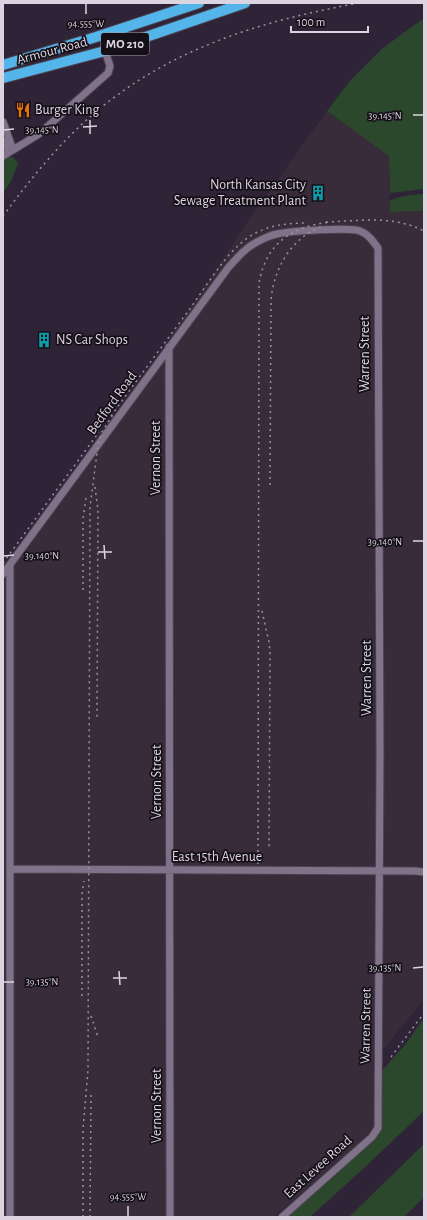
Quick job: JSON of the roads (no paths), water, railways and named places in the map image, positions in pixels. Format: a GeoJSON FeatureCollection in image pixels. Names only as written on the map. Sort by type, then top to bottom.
{"type":"FeatureCollection","features":[{"type":"Feature","properties":{"kind":"highway","name":"Armour Road"},"geometry":{"type":"LineString","coordinates":[[3,64],[96,37],[199,3]]}},
{"type":"Feature","properties":{"kind":"highway","name":"Armour Road"},"geometry":{"type":"LineString","coordinates":[[3,78],[105,51],[245,3]]}},
{"type":"Feature","properties":{"kind":"highway"},"geometry":{"type":"LineString","coordinates":[[84,57],[94,47],[96,37]]}},
{"type":"Feature","properties":{"kind":"highway"},"geometry":{"type":"LineString","coordinates":[[3,59],[22,59]]}},
{"type":"Feature","properties":{"kind":"street"},"geometry":{"type":"LineString","coordinates":[[3,156],[39,134],[108,73],[110,66],[105,51]]}},
{"type":"Feature","properties":{"kind":"street"},"geometry":{"type":"LineString","coordinates":[[3,122],[13,150]]}},
{"type":"Feature","properties":{"kind":"street"},"geometry":{"type":"LineString","coordinates":[[3,141],[7,148],[13,150]]}},
{"type":"Feature","properties":{"kind":"street","name":"Bedford Road"},"geometry":{"type":"LineString","coordinates":[[3,574],[169,347],[228,268],[244,250],[256,242],[277,234],[292,232],[355,230]]}},
{"type":"Feature","properties":{"kind":"street","name":"Warren Street"},"geometry":{"type":"LineString","coordinates":[[355,230],[369,236],[378,248],[380,870],[378,1128],[372,1137]]}},
{"type":"Feature","properties":{"kind":"street","name":"Vernon Street"},"geometry":{"type":"LineString","coordinates":[[169,347],[170,1217]]}},
{"type":"Feature","properties":{"kind":"street"},"geometry":{"type":"LineString","coordinates":[[10,565],[10,1217]]}},
{"type":"Feature","properties":{"kind":"street","name":"East 15th Avenue"},"geometry":{"type":"LineString","coordinates":[[10,869],[380,870],[424,872]]}},
{"type":"Feature","properties":{"kind":"street","name":"East Levee Road"},"geometry":{"type":"LineString","coordinates":[[282,1217],[372,1137]]}},
{"type":"Feature","properties":{"kind":"railway"},"geometry":{"type":"LineString","coordinates":[[3,216],[53,153],[81,125],[96,111],[140,80],[169,63],[230,36],[293,17],[359,3]]}},
{"type":"Feature","properties":{"kind":"railway"},"geometry":{"type":"LineString","coordinates":[[326,222],[363,220],[388,221],[412,226],[424,231]]}},
{"type":"Feature","properties":{"kind":"railway"},"geometry":{"type":"LineString","coordinates":[[258,864],[259,283],[268,257],[283,239],[304,228],[331,222]]}},
{"type":"Feature","properties":{"kind":"railway"},"geometry":{"type":"LineString","coordinates":[[111,416],[217,270],[241,243],[256,233],[270,227],[285,224],[308,223]]}},
{"type":"Feature","properties":{"kind":"railway"},"geometry":{"type":"LineString","coordinates":[[270,485],[272,291],[279,267],[285,257],[302,238],[323,226]]}},
{"type":"Feature","properties":{"kind":"railway"},"geometry":{"type":"LineString","coordinates":[[83,1217],[83,1129],[88,1070],[90,507],[98,445],[102,432],[114,413]]}},
{"type":"Feature","properties":{"kind":"railway"},"geometry":{"type":"LineString","coordinates":[[3,563],[99,432]]}},
{"type":"Feature","properties":{"kind":"railway"},"geometry":{"type":"LineString","coordinates":[[95,487],[98,510],[97,719]]}},
{"type":"Feature","properties":{"kind":"railway"},"geometry":{"type":"LineString","coordinates":[[83,590],[83,519],[86,498]]}},
{"type":"Feature","properties":{"kind":"railway"},"geometry":{"type":"LineString","coordinates":[[262,611],[270,653],[269,849]]}},
{"type":"Feature","properties":{"kind":"railway"},"geometry":{"type":"LineString","coordinates":[[82,996],[82,894],[84,881]]}},
{"type":"Feature","properties":{"kind":"railway"},"geometry":{"type":"LineString","coordinates":[[391,1057],[424,1013]]}},
{"type":"Feature","properties":{"kind":"railway"},"geometry":{"type":"LineString","coordinates":[[91,1016],[98,1037]]}},
{"type":"Feature","properties":{"kind":"railway"},"geometry":{"type":"LineString","coordinates":[[90,1217],[91,1095]]}},
{"type":"Feature","properties":{"kind":"place","name":"Burger King"},"geometry":{"type":"Point","coordinates":[23,110]}},
{"type":"Feature","properties":{"kind":"place","name":"North Kansas City Sewage Treatment Plant"},"geometry":{"type":"Point","coordinates":[318,193]}},
{"type":"Feature","properties":{"kind":"place","name":"NS Car Shops"},"geometry":{"type":"Point","coordinates":[44,340]}}]}
